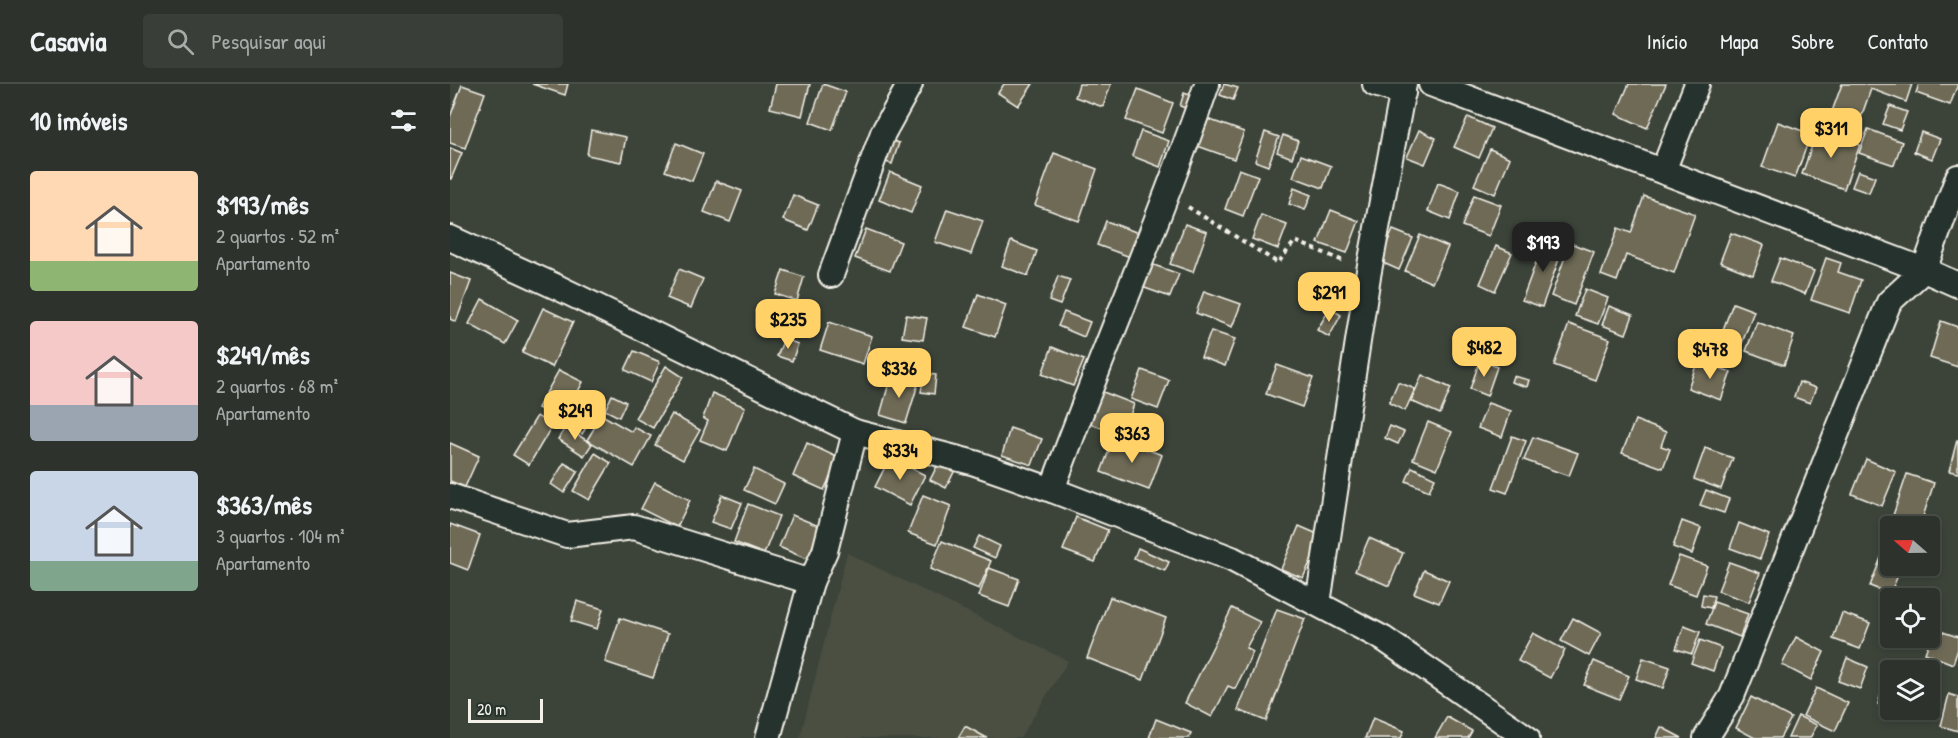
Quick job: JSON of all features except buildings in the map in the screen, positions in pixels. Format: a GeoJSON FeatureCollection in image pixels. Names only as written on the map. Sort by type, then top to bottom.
{"type":"FeatureCollection","features":[{"type":"Feature","properties":{"kind":"street"},"geometry":{"type":"LineString","coordinates":[[1052,490],[1078,419],[1138,273],[1207,84]]}},
{"type":"Feature","properties":{"kind":"street"},"geometry":{"type":"LineString","coordinates":[[1318,603],[1369,272],[1403,89],[1375,84]]}},
{"type":"Feature","properties":{"kind":"street"},"geometry":{"type":"LineString","coordinates":[[1431,84],[1924,270],[1958,285]]}},
{"type":"Feature","properties":{"kind":"street"},"geometry":{"type":"LineString","coordinates":[[1664,171],[1697,84]]}},
{"type":"Feature","properties":{"kind":"street"},"geometry":{"type":"LineString","coordinates":[[831,275],[901,86]]}},
{"type":"Feature","properties":{"kind":"street"},"geometry":{"type":"LineString","coordinates":[[1706,738],[1732,696],[1890,302],[1924,270],[1958,177]]}},
{"type":"Feature","properties":{"kind":"street"},"geometry":{"type":"LineString","coordinates":[[450,238],[570,293],[855,432],[975,463],[1232,559],[1384,639],[1527,738]]}},
{"type":"Feature","properties":{"kind":"street"},"geometry":{"type":"LineString","coordinates":[[768,738],[811,582],[825,551],[855,432]]}},
{"type":"Feature","properties":{"kind":"street"},"geometry":{"type":"LineString","coordinates":[[450,496],[567,535],[634,526],[811,582]]}},
{"type":"Feature","properties":{"kind":"street"},"geometry":{"type":"LineString","coordinates":[[1289,589],[1360,627]]}},
{"type":"Feature","properties":{"kind":"path"},"geometry":{"type":"LineString","coordinates":[[1167,194],[1278,263],[1295,241],[1369,272]]}},
{"type":"Feature","properties":{"kind":"shaded area"},"geometry":{"type":"Polygon","coordinates":[[[847,553],[1068,661],[1020,738],[800,738],[847,553]]]}}]}
